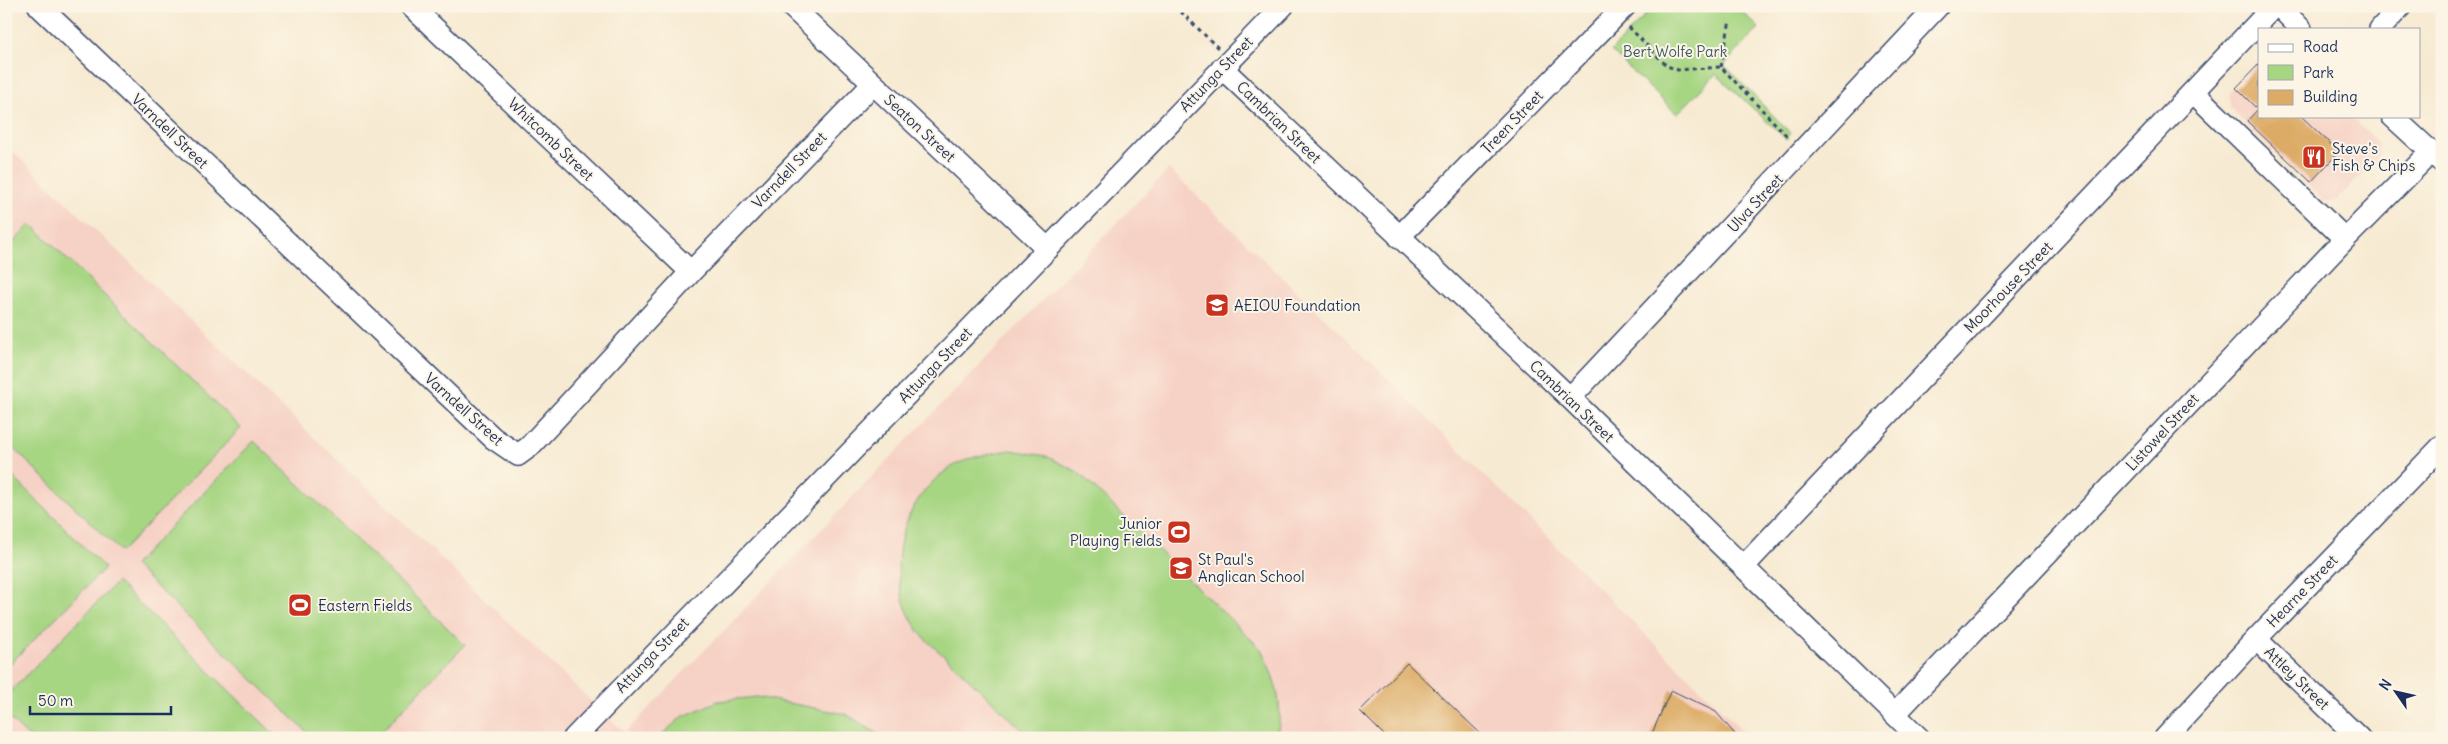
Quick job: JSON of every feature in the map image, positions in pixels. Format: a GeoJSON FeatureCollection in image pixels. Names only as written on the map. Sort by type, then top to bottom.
{"type":"FeatureCollection","features":[{"type":"Feature","properties":{"kind":"street","name":"Varndell Street"},"geometry":{"type":"LineString","coordinates":[[39,6],[493,438],[518,455],[529,447],[691,272],[873,84]]}},
{"type":"Feature","properties":{"kind":"street","name":"Whitcomb Street"},"geometry":{"type":"LineString","coordinates":[[411,6],[691,272]]}},
{"type":"Feature","properties":{"kind":"street","name":"Seaton Street"},"geometry":{"type":"LineString","coordinates":[[791,6],[1048,249]]}},
{"type":"Feature","properties":{"kind":"street","name":"Attunga Street"},"geometry":{"type":"LineString","coordinates":[[580,731],[1048,249],[1222,60],[1283,6]]}},
{"type":"Feature","properties":{"kind":"street","name":"Ulva Street"},"geometry":{"type":"LineString","coordinates":[[1570,398],[1938,6]]}},
{"type":"Feature","properties":{"kind":"street","name":"Moorhouse Street"},"geometry":{"type":"LineString","coordinates":[[1742,567],[2274,6]]}},
{"type":"Feature","properties":{"kind":"street"},"geometry":{"type":"LineString","coordinates":[[2279,6],[2301,28]]}},
{"type":"Feature","properties":{"kind":"street"},"geometry":{"type":"LineString","coordinates":[[2381,28],[2401,6]]}},
{"type":"Feature","properties":{"kind":"street","name":"Treen Street"},"geometry":{"type":"LineString","coordinates":[[1399,237],[1627,16]]}},
{"type":"Feature","properties":{"kind":"street","name":"Cambrian Street"},"geometry":{"type":"LineString","coordinates":[[1222,60],[1399,237],[1570,398],[1919,738]]}},
{"type":"Feature","properties":{"kind":"street"},"geometry":{"type":"LineString","coordinates":[[2193,92],[2344,239]]}},
{"type":"Feature","properties":{"kind":"street"},"geometry":{"type":"LineString","coordinates":[[2394,118],[2436,157]]}},
{"type":"Feature","properties":{"kind":"street","name":"Listowel Street"},"geometry":{"type":"LineString","coordinates":[[1895,714],[2344,239],[2436,157]]}},
{"type":"Feature","properties":{"kind":"street","name":"Hearne Street"},"geometry":{"type":"LineString","coordinates":[[2165,738],[2256,639],[2442,446]]}},
{"type":"Feature","properties":{"kind":"street","name":"Attley Street"},"geometry":{"type":"LineString","coordinates":[[2256,639],[2359,738]]}},
{"type":"Feature","properties":{"kind":"path"},"geometry":{"type":"LineString","coordinates":[[1175,6],[1222,60]]}},
{"type":"Feature","properties":{"kind":"path"},"geometry":{"type":"LineString","coordinates":[[1627,16],[1667,66],[1678,70],[1720,67],[1803,151]]}},
{"type":"Feature","properties":{"kind":"path"},"geometry":{"type":"LineString","coordinates":[[1720,67],[1730,20]]}},
{"type":"Feature","properties":{"kind":"shaded area"},"geometry":{"type":"Polygon","coordinates":[[[2258,61],[2258,118],[2352,118],[2378,143],[2380,154],[2336,201],[2324,201],[2230,108],[2229,93],[2258,61]]]}},
{"type":"Feature","properties":{"kind":"shaded area","name":"St Paul's Anglican School"},"geometry":{"type":"Polygon","coordinates":[[[6,145],[625,733],[1169,169],[1355,347],[1750,738],[6,738],[6,145]]]}},
{"type":"Feature","properties":{"kind":"green space","name":"Bert Wolfe Park"},"geometry":{"type":"Polygon","coordinates":[[[1654,6],[1736,6],[1759,28],[1724,65],[1791,134],[1786,139],[1716,74],[1677,114],[1611,51],[1654,6]]]}},
{"type":"Feature","properties":{"kind":"green space"},"geometry":{"type":"Polygon","coordinates":[[[31,224],[241,428],[121,552],[6,441],[6,250],[31,224]]]}},
{"type":"Feature","properties":{"kind":"green space","name":"Eastern Fields"},"geometry":{"type":"Polygon","coordinates":[[[254,441],[465,645],[375,738],[313,738],[134,565],[254,441]]]}},
{"type":"Feature","properties":{"kind":"green space"},"geometry":{"type":"Polygon","coordinates":[[[1011,450],[1046,456],[1078,472],[1261,649],[1271,671],[1279,703],[1279,726],[1276,738],[1031,738],[920,633],[908,613],[901,592],[898,570],[900,548],[905,527],[914,507],[927,488],[943,473],[959,463],[976,457],[1011,450]]]}},
{"type":"Feature","properties":{"kind":"green space"},"geometry":{"type":"Polygon","coordinates":[[[6,470],[105,568],[6,668],[6,470]]]}},
{"type":"Feature","properties":{"kind":"green space"},"geometry":{"type":"Polygon","coordinates":[[[117,582],[278,738],[30,738],[6,715],[6,696],[117,582]]]}},
{"type":"Feature","properties":{"kind":"green space"},"geometry":{"type":"Polygon","coordinates":[[[757,697],[846,714],[884,738],[658,738],[682,717],[718,701],[757,697]]]}},
{"type":"Feature","properties":{"kind":"building"},"geometry":{"type":"Polygon","coordinates":[[[2258,65],[2258,104],[2255,107],[2236,88],[2258,65]]]}},
{"type":"Feature","properties":{"kind":"building"},"geometry":{"type":"Polygon","coordinates":[[[2258,109],[2258,118],[2303,118],[2339,152],[2311,182],[2247,121],[2258,109]]]}},
{"type":"Feature","properties":{"kind":"building"},"geometry":{"type":"Polygon","coordinates":[[[1407,663],[1485,738],[1387,738],[1360,711],[1407,663]]]}},
{"type":"Feature","properties":{"kind":"building"},"geometry":{"type":"Polygon","coordinates":[[[1671,690],[1716,712],[1738,738],[1650,738],[1671,690]]]}},
{"type":"Feature","properties":{"kind":"place","name":"Steve's Fish & Chips"},"geometry":{"type":"Point","coordinates":[2314,157]}},
{"type":"Feature","properties":{"kind":"place","name":"AEIOU Foundation"},"geometry":{"type":"Point","coordinates":[1217,305]}},
{"type":"Feature","properties":{"kind":"place","name":"Junior Playing Fields"},"geometry":{"type":"Point","coordinates":[1179,532]}},
{"type":"Feature","properties":{"kind":"place","name":"St Paul's Anglican School"},"geometry":{"type":"Point","coordinates":[1181,568]}},
{"type":"Feature","properties":{"kind":"place","name":"Eastern Fields"},"geometry":{"type":"Point","coordinates":[300,605]}}]}
